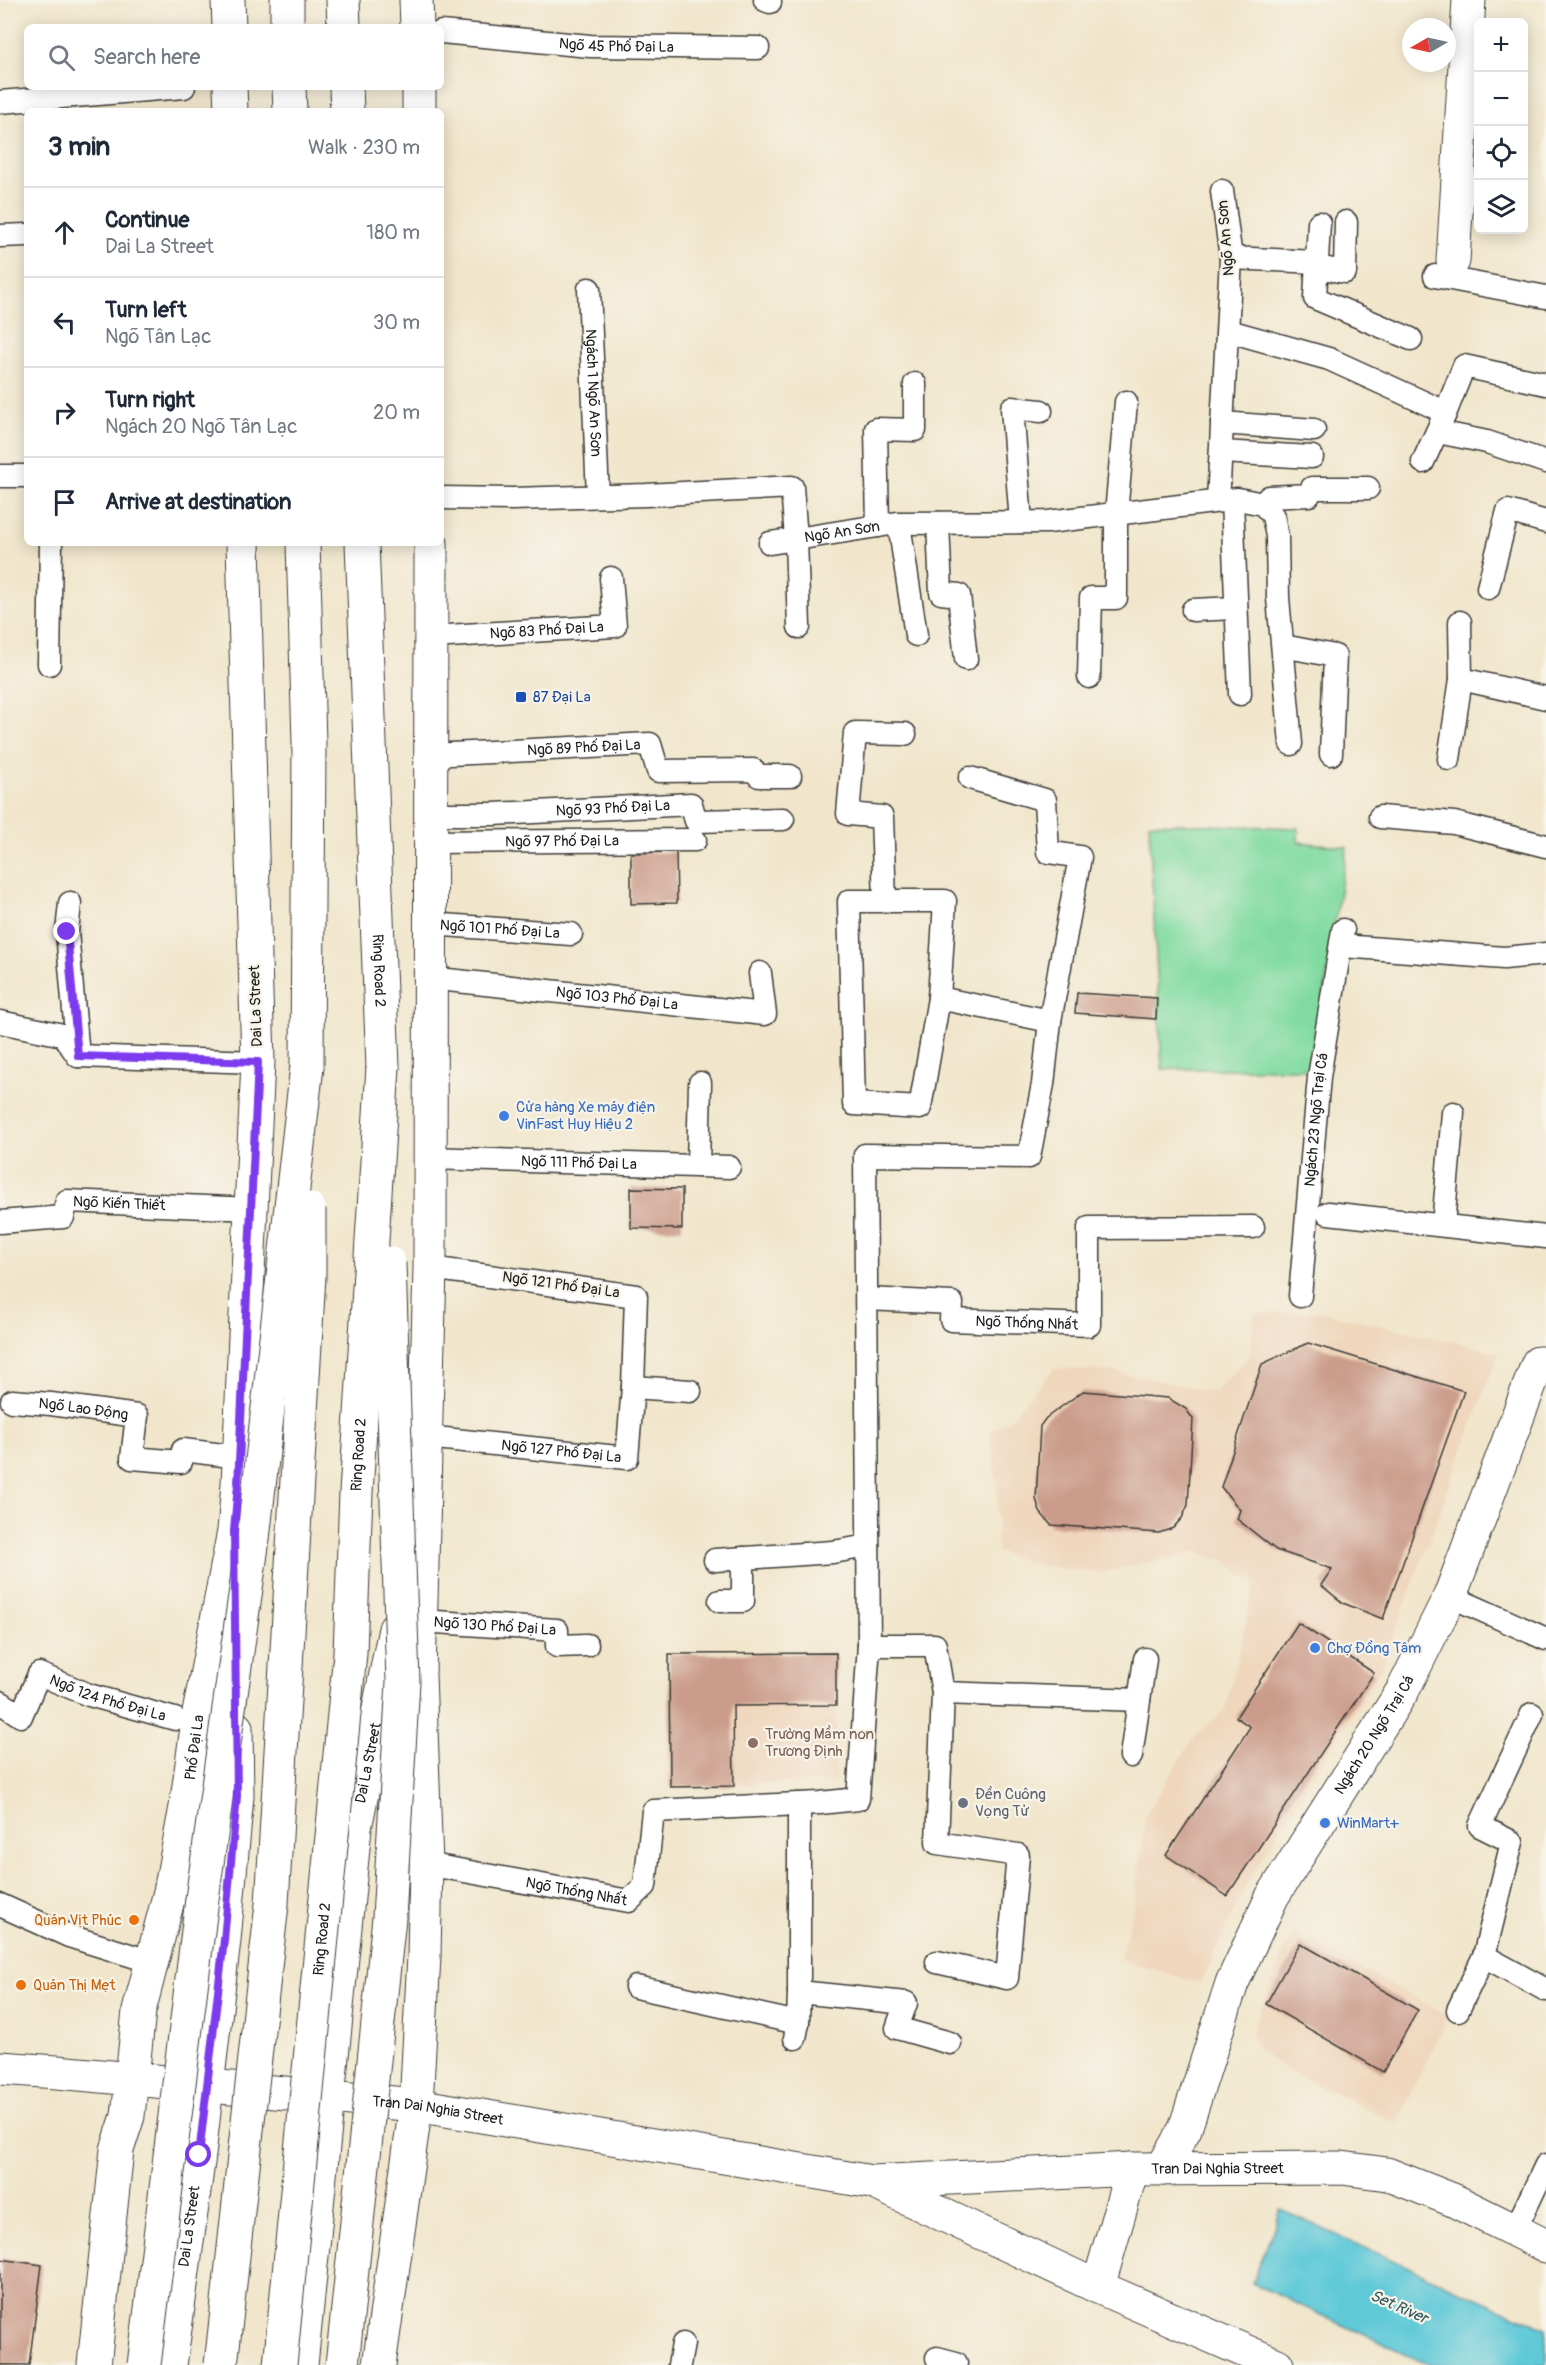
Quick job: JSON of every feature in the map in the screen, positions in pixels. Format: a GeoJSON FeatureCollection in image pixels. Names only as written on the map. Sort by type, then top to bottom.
{"type":"FeatureCollection","features":[{"type":"Feature","properties":{"kind":"main road"},"geometry":{"type":"LineString","coordinates":[[228,0],[229,24]]}},
{"type":"Feature","properties":{"kind":"main road"},"geometry":{"type":"LineString","coordinates":[[287,0],[287,24]]}},
{"type":"Feature","properties":{"kind":"main road"},"geometry":{"type":"LineString","coordinates":[[344,0],[344,24]]}},
{"type":"Feature","properties":{"kind":"main road"},"geometry":{"type":"LineString","coordinates":[[416,0],[417,24]]}},
{"type":"Feature","properties":{"kind":"main road"},"geometry":{"type":"LineString","coordinates":[[1444,268],[1469,0]]}},
{"type":"Feature","properties":{"kind":"main road"},"geometry":{"type":"LineString","coordinates":[[230,90],[231,108]]}},
{"type":"Feature","properties":{"kind":"main road"},"geometry":{"type":"LineString","coordinates":[[289,90],[290,108]]}},
{"type":"Feature","properties":{"kind":"main road"},"geometry":{"type":"LineString","coordinates":[[346,90],[347,108]]}},
{"type":"Feature","properties":{"kind":"main road"},"geometry":{"type":"LineString","coordinates":[[418,90],[419,108]]}},
{"type":"Feature","properties":{"kind":"main road","name":"Dai La Street"},"geometry":{"type":"LineString","coordinates":[[170,2365],[199,2155],[205,2086],[224,1940],[237,1796],[234,1531],[258,1062],[243,546]]}},
{"type":"Feature","properties":{"kind":"main road"},"geometry":{"type":"LineString","coordinates":[[221,2365],[272,1904],[309,1276],[309,742],[303,546]]}},
{"type":"Feature","properties":{"kind":"main road","name":"Ring Road 2"},"geometry":{"type":"LineString","coordinates":[[280,2365],[350,1653],[356,1493],[382,1067],[363,546]]}},
{"type":"Feature","properties":{"kind":"main road","name":"Dai La Street"},"geometry":{"type":"LineString","coordinates":[[379,2365],[416,2105],[424,1956],[426,1864],[419,1674],[430,1268],[431,546]]}},
{"type":"Feature","properties":{"kind":"main road"},"geometry":{"type":"LineString","coordinates":[[144,2365],[202,1899],[253,1539],[308,1066]]}},
{"type":"Feature","properties":{"kind":"main road"},"geometry":{"type":"LineString","coordinates":[[342,2365],[389,1918],[403,1682],[382,1067]]}},
{"type":"Feature","properties":{"kind":"main road","name":"Ngách 20 Ngõ Trại Cá"},"geometry":{"type":"LineString","coordinates":[[1098,2287],[1147,2169],[1185,2129],[1232,1983],[1272,1897],[1403,1690],[1450,1596],[1538,1363],[1546,1364]]}},
{"type":"Feature","properties":{"kind":"main road","name":"Dai La Street"},"geometry":{"type":"LineString","coordinates":[[301,2365],[355,1828],[424,1486]]}},
{"type":"Feature","properties":{"kind":"main road","name":"Phố Đại La"},"geometry":{"type":"LineString","coordinates":[[152,1962],[174,1871],[199,1713],[234,1531]]}},
{"type":"Feature","properties":{"kind":"main road"},"geometry":{"type":"LineString","coordinates":[[94,2365],[117,2150],[128,2115],[139,2011],[152,1962]]}},
{"type":"Feature","properties":{"kind":"main road","name":"Tran Dai Nghia Street"},"geometry":{"type":"LineString","coordinates":[[0,2068],[416,2105],[873,2182],[1147,2169],[1342,2168],[1387,2174],[1453,2200],[1546,2246]]}},
{"type":"Feature","properties":{"kind":"main road","name":"Tran Dai Nghia Street"},"geometry":{"type":"LineString","coordinates":[[873,2182],[1098,2287],[1277,2365]]}},
{"type":"Feature","properties":{"kind":"lane","name":"Ngõ 45 Phố Đại La"},"geometry":{"type":"LineString","coordinates":[[444,32],[590,46],[758,48]]}},
{"type":"Feature","properties":{"kind":"lane"},"geometry":{"type":"LineString","coordinates":[[0,102],[147,90]]}},
{"type":"Feature","properties":{"kind":"lane","name":"Ngõ An Sơn"},"geometry":{"type":"LineString","coordinates":[[1222,191],[1231,258],[1221,452],[1225,501]]}},
{"type":"Feature","properties":{"kind":"lane"},"geometry":{"type":"LineString","coordinates":[[1231,258],[1317,265],[1345,272],[1346,222]]}},
{"type":"Feature","properties":{"kind":"lane"},"geometry":{"type":"LineString","coordinates":[[1318,223],[1315,298],[1411,339]]}},
{"type":"Feature","properties":{"kind":"lane"},"geometry":{"type":"LineString","coordinates":[[0,236],[24,235]]}},
{"type":"Feature","properties":{"kind":"lane"},"geometry":{"type":"LineString","coordinates":[[1444,268],[1546,297]]}},
{"type":"Feature","properties":{"kind":"lane","name":"Ngách 1 Ngõ An Sơn"},"geometry":{"type":"LineString","coordinates":[[590,289],[598,496]]}},
{"type":"Feature","properties":{"kind":"lane"},"geometry":{"type":"LineString","coordinates":[[1229,331],[1329,359],[1434,407],[1441,423],[1546,462]]}},
{"type":"Feature","properties":{"kind":"lane"},"geometry":{"type":"LineString","coordinates":[[1423,462],[1464,366],[1546,384]]}},
{"type":"Feature","properties":{"kind":"lane"},"geometry":{"type":"LineString","coordinates":[[915,384],[915,430],[876,429],[889,525],[916,635]]}},
{"type":"Feature","properties":{"kind":"lane"},"geometry":{"type":"LineString","coordinates":[[1089,677],[1091,598],[1116,598],[1116,514],[1126,402]]}},
{"type":"Feature","properties":{"kind":"lane"},"geometry":{"type":"LineString","coordinates":[[1021,522],[1012,408],[1041,411]]}},
{"type":"Feature","properties":{"kind":"lane"},"geometry":{"type":"LineString","coordinates":[[1222,423],[1314,430]]}},
{"type":"Feature","properties":{"kind":"lane"},"geometry":{"type":"LineString","coordinates":[[1221,452],[1312,457]]}},
{"type":"Feature","properties":{"kind":"lane"},"geometry":{"type":"LineString","coordinates":[[0,477],[24,476]]}},
{"type":"Feature","properties":{"kind":"lane","name":"Ngõ An Sơn"},"geometry":{"type":"LineString","coordinates":[[444,498],[512,499],[792,487],[796,539],[889,525],[1048,522],[1238,499],[1263,504]]}},
{"type":"Feature","properties":{"kind":"lane"},"geometry":{"type":"LineString","coordinates":[[1291,744],[1278,598],[1276,536],[1273,516],[1263,504],[1269,496],[1309,495],[1312,488],[1368,488]]}},
{"type":"Feature","properties":{"kind":"lane"},"geometry":{"type":"LineString","coordinates":[[1225,501],[1236,608],[1240,694]]}},
{"type":"Feature","properties":{"kind":"lane"},"geometry":{"type":"LineString","coordinates":[[1488,588],[1508,511],[1546,522]]}},
{"type":"Feature","properties":{"kind":"lane"},"geometry":{"type":"LineString","coordinates":[[938,523],[941,593],[959,595],[966,659]]}},
{"type":"Feature","properties":{"kind":"lane"},"geometry":{"type":"LineString","coordinates":[[770,543],[796,539],[799,627]]}},
{"type":"Feature","properties":{"kind":"lane"},"geometry":{"type":"LineString","coordinates":[[49,664],[51,546]]}},
{"type":"Feature","properties":{"kind":"lane","name":"Ngõ 83 Phố Đại La"},"geometry":{"type":"LineString","coordinates":[[431,637],[615,626],[611,578]]}},
{"type":"Feature","properties":{"kind":"lane"},"geometry":{"type":"LineString","coordinates":[[1193,610],[1236,608]]}},
{"type":"Feature","properties":{"kind":"lane"},"geometry":{"type":"LineString","coordinates":[[1449,759],[1461,679],[1460,622]]}},
{"type":"Feature","properties":{"kind":"lane"},"geometry":{"type":"LineString","coordinates":[[1283,646],[1335,656],[1331,754]]}},
{"type":"Feature","properties":{"kind":"lane"},"geometry":{"type":"LineString","coordinates":[[1461,679],[1546,698]]}},
{"type":"Feature","properties":{"kind":"lane"},"geometry":{"type":"LineString","coordinates":[[885,901],[882,817],[848,814],[855,733],[905,734]]}},
{"type":"Feature","properties":{"kind":"lane","name":"Ngõ 89 Phố Đại La"},"geometry":{"type":"LineString","coordinates":[[430,755],[650,744],[658,771],[715,761],[753,760],[759,776],[790,776]]}},
{"type":"Feature","properties":{"kind":"lane","name":"Ngõ Thống Nhất"},"geometry":{"type":"LineString","coordinates":[[426,1864],[629,1901],[645,1886],[653,1811],[858,1799],[869,1645],[865,1155],[1029,1158],[1043,1084],[1050,1021],[1080,857],[1048,852],[1045,800],[970,778]]}},
{"type":"Feature","properties":{"kind":"lane","name":"Ngõ 93 Phố Đại La"},"geometry":{"type":"LineString","coordinates":[[430,828],[494,814],[691,804],[696,821],[783,819]]}},
{"type":"Feature","properties":{"kind":"lane"},"geometry":{"type":"LineString","coordinates":[[1380,817],[1454,823],[1546,846]]}},
{"type":"Feature","properties":{"kind":"lane","name":"Ngõ 97 Phố Đại La"},"geometry":{"type":"LineString","coordinates":[[430,828],[695,840]]}},
{"type":"Feature","properties":{"kind":"lane"},"geometry":{"type":"LineString","coordinates":[[849,901],[885,901],[945,901],[939,998],[920,1108],[854,1104],[849,901]]}},
{"type":"Feature","properties":{"kind":"lane"},"geometry":{"type":"LineString","coordinates":[[70,903],[67,932],[78,1056]]}},
{"type":"Feature","properties":{"kind":"lane","name":"Ngõ 101 Phố Đại La"},"geometry":{"type":"LineString","coordinates":[[430,924],[571,934]]}},
{"type":"Feature","properties":{"kind":"lane","name":"Ngách 23 Ngõ Trại Cá"},"geometry":{"type":"LineString","coordinates":[[1300,1296],[1319,1077],[1343,938],[1504,958],[1546,954]]}},
{"type":"Feature","properties":{"kind":"lane","name":"Ngõ 103 Phố Đại La"},"geometry":{"type":"LineString","coordinates":[[429,978],[765,1014],[759,974]]}},
{"type":"Feature","properties":{"kind":"lane"},"geometry":{"type":"LineString","coordinates":[[939,998],[1050,1021]]}},
{"type":"Feature","properties":{"kind":"lane"},"geometry":{"type":"LineString","coordinates":[[0,1022],[63,1035],[78,1056]]}},
{"type":"Feature","properties":{"kind":"lane"},"geometry":{"type":"LineString","coordinates":[[78,1056],[258,1062]]}},
{"type":"Feature","properties":{"kind":"lane"},"geometry":{"type":"LineString","coordinates":[[698,1166],[700,1083]]}},
{"type":"Feature","properties":{"kind":"lane"},"geometry":{"type":"LineString","coordinates":[[1443,1225],[1453,1113]]}},
{"type":"Feature","properties":{"kind":"lane","name":"Ngõ 111 Phố Đại La"},"geometry":{"type":"LineString","coordinates":[[429,1158],[729,1167]]}},
{"type":"Feature","properties":{"kind":"lane","name":"Ngõ Kiến Thiết"},"geometry":{"type":"LineString","coordinates":[[0,1222],[63,1216],[67,1201],[252,1209]]}},
{"type":"Feature","properties":{"kind":"lane"},"geometry":{"type":"LineString","coordinates":[[1328,1213],[1546,1237]]}},
{"type":"Feature","properties":{"kind":"lane","name":"Ngõ Thống Nhất"},"geometry":{"type":"LineString","coordinates":[[867,1299],[952,1303],[951,1320],[1089,1325],[1089,1228],[1253,1227]]}},
{"type":"Feature","properties":{"kind":"lane","name":"Ngõ 121 Phố Đại La"},"geometry":{"type":"LineString","coordinates":[[430,1268],[636,1296],[633,1387]]}},
{"type":"Feature","properties":{"kind":"lane"},"geometry":{"type":"LineString","coordinates":[[633,1387],[690,1390]]}},
{"type":"Feature","properties":{"kind":"lane","name":"Ngõ 127 Phố Đại La"},"geometry":{"type":"LineString","coordinates":[[426,1437],[627,1458],[633,1387]]}},
{"type":"Feature","properties":{"kind":"lane","name":"Ngõ Lao Động"},"geometry":{"type":"LineString","coordinates":[[12,1401],[137,1416],[132,1458],[181,1462],[183,1450],[239,1457]]}},
{"type":"Feature","properties":{"kind":"lane"},"geometry":{"type":"LineString","coordinates":[[715,1560],[833,1552],[868,1546]]}},
{"type":"Feature","properties":{"kind":"lane"},"geometry":{"type":"LineString","coordinates":[[720,1601],[743,1601],[743,1558]]}},
{"type":"Feature","properties":{"kind":"lane"},"geometry":{"type":"LineString","coordinates":[[1450,1596],[1546,1639]]}},
{"type":"Feature","properties":{"kind":"lane","name":"Ngõ 130 Phố Đại La"},"geometry":{"type":"LineString","coordinates":[[421,1621],[557,1630],[557,1646],[587,1645]]}},
{"type":"Feature","properties":{"kind":"lane"},"geometry":{"type":"LineString","coordinates":[[869,1645],[935,1645],[944,1693],[937,1843],[1018,1855],[1007,1978],[937,1962]]}},
{"type":"Feature","properties":{"kind":"lane"},"geometry":{"type":"LineString","coordinates":[[1131,1756],[1145,1659]]}},
{"type":"Feature","properties":{"kind":"lane","name":"Ngõ 124 Phố Đại La"},"geometry":{"type":"LineString","coordinates":[[0,1702],[21,1716],[39,1674],[89,1695],[175,1719]]}},
{"type":"Feature","properties":{"kind":"lane"},"geometry":{"type":"LineString","coordinates":[[944,1693],[1139,1700]]}},
{"type":"Feature","properties":{"kind":"lane"},"geometry":{"type":"LineString","coordinates":[[1458,2010],[1484,1956],[1512,1842],[1480,1826],[1532,1714]]}},
{"type":"Feature","properties":{"kind":"lane"},"geometry":{"type":"LineString","coordinates":[[636,1987],[797,2031],[799,1804]]}},
{"type":"Feature","properties":{"kind":"lane"},"geometry":{"type":"LineString","coordinates":[[0,1905],[69,1936],[152,1962]]}},
{"type":"Feature","properties":{"kind":"lane"},"geometry":{"type":"LineString","coordinates":[[1484,1956],[1546,1990]]}},
{"type":"Feature","properties":{"kind":"lane"},"geometry":{"type":"LineString","coordinates":[[799,1992],[906,2004],[897,2028],[950,2043]]}},
{"type":"Feature","properties":{"kind":"lane"},"geometry":{"type":"LineString","coordinates":[[1515,2230],[1546,2165]]}},
{"type":"Feature","properties":{"kind":"shaded area","name":"Chợ Đồng Tâm"},"geometry":{"type":"Polygon","coordinates":[[[1321,1312],[1499,1352],[1383,1665],[1246,1885],[1201,1983],[1120,1960],[1134,1904],[1146,1813],[1195,1736],[1225,1710],[1255,1583],[1226,1561],[1196,1552],[1100,1573],[1039,1565],[997,1552],[997,1486],[990,1433],[1009,1420],[1054,1368],[1116,1372],[1214,1392],[1250,1356],[1254,1313],[1321,1312]]]}},
{"type":"Feature","properties":{"kind":"shaded area","name":"Trường Mầm non Trương Định"},"geometry":{"type":"Polygon","coordinates":[[[836,1653],[836,1781],[670,1787],[669,1654],[836,1653]]]}},
{"type":"Feature","properties":{"kind":"shaded area"},"geometry":{"type":"Polygon","coordinates":[[[1293,1932],[1448,2016],[1397,2123],[1289,2071],[1260,2052],[1250,2034],[1293,1932]]]}},
{"type":"Feature","properties":{"kind":"green space"},"geometry":{"type":"Polygon","coordinates":[[[1149,823],[1298,828],[1298,842],[1347,847],[1312,1069],[1162,1069],[1149,823]]]}},
{"type":"Feature","properties":{"kind":"water","name":"Set River"},"geometry":{"type":"Polygon","coordinates":[[[1281,2210],[1546,2329],[1546,2365],[1430,2365],[1252,2283],[1281,2210]]]}},
{"type":"Feature","properties":{"kind":"building"},"geometry":{"type":"Polygon","coordinates":[[[676,852],[677,903],[631,904],[631,853],[676,852]]]}},
{"type":"Feature","properties":{"kind":"building"},"geometry":{"type":"Polygon","coordinates":[[[1077,993],[1157,998],[1156,1019],[1075,1013],[1077,993]]]}},
{"type":"Feature","properties":{"kind":"building"},"geometry":{"type":"Polygon","coordinates":[[[631,1188],[682,1189],[682,1229],[631,1228],[631,1188]]]}},
{"type":"Feature","properties":{"kind":"building"},"geometry":{"type":"Polygon","coordinates":[[[1308,1343],[1464,1391],[1383,1619],[1343,1603],[1321,1585],[1332,1569],[1276,1550],[1237,1519],[1240,1510],[1221,1487],[1262,1364],[1308,1343]]]}},
{"type":"Feature","properties":{"kind":"building"},"geometry":{"type":"Polygon","coordinates":[[[1083,1391],[1168,1398],[1186,1409],[1193,1419],[1188,1505],[1182,1518],[1173,1528],[1159,1533],[1051,1525],[1040,1512],[1036,1499],[1040,1426],[1046,1418],[1083,1391]]]}},
{"type":"Feature","properties":{"kind":"building"},"geometry":{"type":"Polygon","coordinates":[[[1298,1623],[1374,1673],[1227,1896],[1166,1855],[1250,1727],[1236,1717],[1298,1623]]]}},
{"type":"Feature","properties":{"kind":"building","name":"Trường Mầm non Trương Định"},"geometry":{"type":"Polygon","coordinates":[[[836,1653],[836,1705],[733,1706],[734,1786],[670,1787],[669,1654],[836,1653]]]}},
{"type":"Feature","properties":{"kind":"building"},"geometry":{"type":"Polygon","coordinates":[[[1300,1943],[1418,2010],[1383,2072],[1266,2004],[1300,1943]]]}},
{"type":"Feature","properties":{"kind":"building"},"geometry":{"type":"Polygon","coordinates":[[[0,2259],[42,2265],[29,2365],[0,2365],[0,2259]]]}},
{"type":"Feature","properties":{"kind":"place","name":"87 Đại La"},"geometry":{"type":"Point","coordinates":[521,697]}},
{"type":"Feature","properties":{"kind":"place","name":"Cửa hàng Xe máy điện VinFast Huy Hiệu 2"},"geometry":{"type":"Point","coordinates":[504,1116]}},
{"type":"Feature","properties":{"kind":"place","name":"Chợ Đồng Tâm"},"geometry":{"type":"Point","coordinates":[1315,1648]}},
{"type":"Feature","properties":{"kind":"place","name":"Trường Mầm non Trương Định"},"geometry":{"type":"Point","coordinates":[753,1743]}},
{"type":"Feature","properties":{"kind":"place","name":"Đền Cuông Vọng Tử"},"geometry":{"type":"Point","coordinates":[963,1803]}},
{"type":"Feature","properties":{"kind":"place","name":"WinMart+"},"geometry":{"type":"Point","coordinates":[1325,1823]}},
{"type":"Feature","properties":{"kind":"place","name":"Quán Vịt Phúc"},"geometry":{"type":"Point","coordinates":[134,1920]}},
{"type":"Feature","properties":{"kind":"place","name":"Quán Thị Mẹt"},"geometry":{"type":"Point","coordinates":[21,1985]}},
{"type":"Feature","properties":{"kind":"route"},"geometry":{"type":"LineString","coordinates":[[67,932],[78,1056],[258,1062],[255,1157],[234,1531],[237,1796],[224,1940],[205,2086],[199,2155]]}}]}
